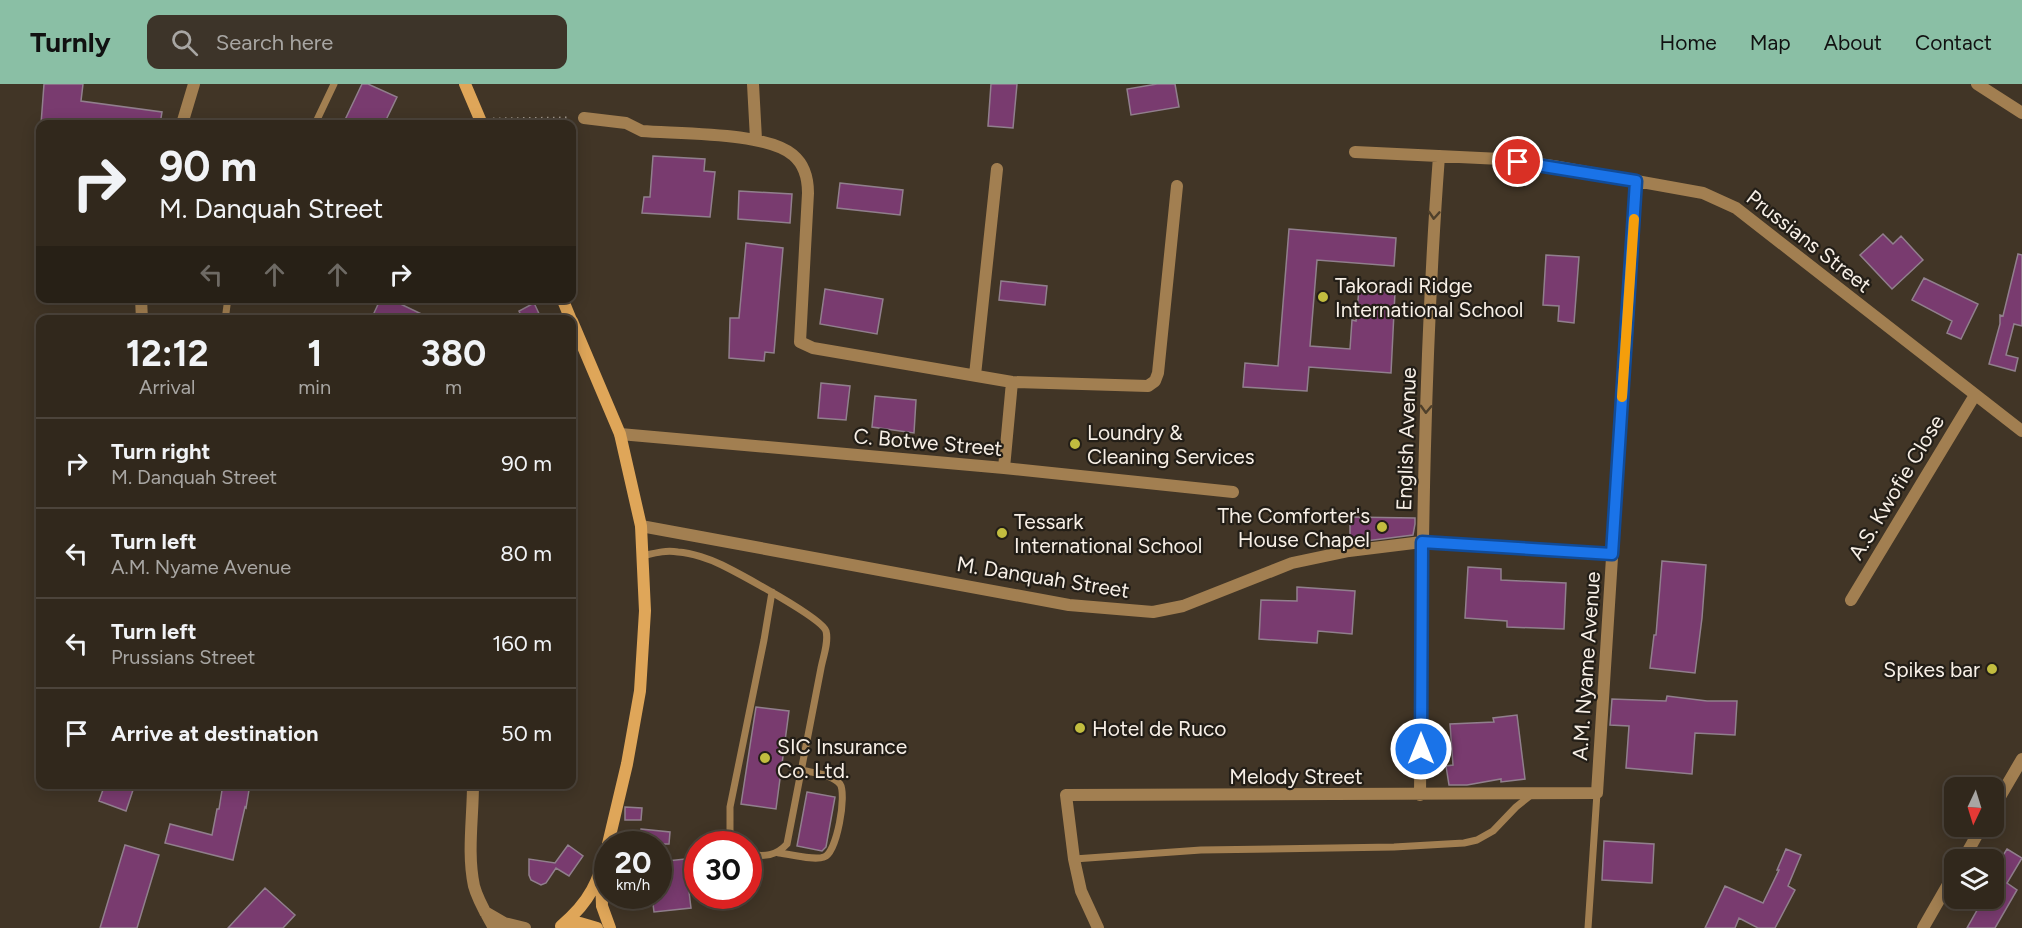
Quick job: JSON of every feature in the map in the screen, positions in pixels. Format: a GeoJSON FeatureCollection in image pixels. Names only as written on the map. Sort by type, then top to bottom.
{"type":"FeatureCollection","features":[{"type":"Feature","properties":{"kind":"street"},"geometry":{"type":"LineString","coordinates":[[183,120],[194,84]]}},
{"type":"Feature","properties":{"kind":"street"},"geometry":{"type":"LineString","coordinates":[[465,84],[480,120]]}},
{"type":"Feature","properties":{"kind":"street"},"geometry":{"type":"LineString","coordinates":[[753,84],[756,139]]}},
{"type":"Feature","properties":{"kind":"street"},"geometry":{"type":"LineString","coordinates":[[1977,84],[2022,113]]}},
{"type":"Feature","properties":{"kind":"street"},"geometry":{"type":"LineString","coordinates":[[584,118],[626,123],[642,131],[756,139],[793,154],[808,179],[800,342],[813,348],[1012,382],[1148,386],[1155,381],[1158,373],[1177,186]]}},
{"type":"Feature","properties":{"kind":"street","name":"Prussians Street"},"geometry":{"type":"LineString","coordinates":[[1355,152],[1500,159],[1553,166],[1702,193],[1736,208],[2022,431]]}},
{"type":"Feature","properties":{"kind":"street","name":"English Avenue"},"geometry":{"type":"LineString","coordinates":[[1420,795],[1422,542],[1432,239],[1439,156]]}},
{"type":"Feature","properties":{"kind":"street"},"geometry":{"type":"LineString","coordinates":[[975,375],[997,169]]}},
{"type":"Feature","properties":{"kind":"street","name":"A.M. Nyame Avenue"},"geometry":{"type":"LineString","coordinates":[[1597,793],[1636,181]]}},
{"type":"Feature","properties":{"kind":"street"},"geometry":{"type":"LineString","coordinates":[[576,332],[620,434],[641,526],[645,611],[640,691],[627,764],[611,831]]}},
{"type":"Feature","properties":{"kind":"street"},"geometry":{"type":"LineString","coordinates":[[1004,468],[1012,382]]}},
{"type":"Feature","properties":{"kind":"street","name":"A.S. Kwofie Close"},"geometry":{"type":"LineString","coordinates":[[1851,600],[1975,395]]}},
{"type":"Feature","properties":{"kind":"street","name":"C. Botwe Street"},"geometry":{"type":"LineString","coordinates":[[620,434],[1004,468],[1233,492]]}},
{"type":"Feature","properties":{"kind":"street","name":"M. Danquah Street"},"geometry":{"type":"LineString","coordinates":[[641,526],[1069,605],[1153,612],[1183,606],[1292,563],[1349,551],[1422,542],[1612,554]]}},
{"type":"Feature","properties":{"kind":"street"},"geometry":{"type":"LineString","coordinates":[[2004,790],[2022,759]]}},
{"type":"Feature","properties":{"kind":"street"},"geometry":{"type":"LineString","coordinates":[[473,789],[471,851],[474,887],[494,928]]}},
{"type":"Feature","properties":{"kind":"street","name":"Melody Street"},"geometry":{"type":"LineString","coordinates":[[1074,859],[1066,795],[1597,793]]}},
{"type":"Feature","properties":{"kind":"street"},"geometry":{"type":"LineString","coordinates":[[1074,859],[1081,891],[1098,928]]}},
{"type":"Feature","properties":{"kind":"street"},"geometry":{"type":"LineString","coordinates":[[559,927],[578,912],[594,888]]}},
{"type":"Feature","properties":{"kind":"street"},"geometry":{"type":"LineString","coordinates":[[1923,928],[1944,891]]}},
{"type":"Feature","properties":{"kind":"street"},"geometry":{"type":"LineString","coordinates":[[603,909],[610,928]]}},
{"type":"Feature","properties":{"kind":"street"},"geometry":{"type":"LineString","coordinates":[[484,911],[504,923],[525,928]]}},
{"type":"Feature","properties":{"kind":"street"},"geometry":{"type":"LineString","coordinates":[[559,927],[580,923],[597,928]]}},
{"type":"Feature","properties":{"kind":"lane"},"geometry":{"type":"LineString","coordinates":[[317,120],[334,84]]}},
{"type":"Feature","properties":{"kind":"lane"},"geometry":{"type":"LineString","coordinates":[[642,556],[661,551],[680,552],[721,565],[772,592],[819,622],[826,631],[826,643],[787,844],[778,853]]}},
{"type":"Feature","properties":{"kind":"lane"},"geometry":{"type":"LineString","coordinates":[[730,831],[730,807],[772,592]]}},
{"type":"Feature","properties":{"kind":"lane"},"geometry":{"type":"LineString","coordinates":[[762,857],[778,853],[824,858],[830,854],[835,842],[843,796],[842,786],[835,779],[801,770]]}},
{"type":"Feature","properties":{"kind":"lane"},"geometry":{"type":"LineString","coordinates":[[1074,859],[1201,850],[1394,847],[1464,843],[1477,840],[1493,831],[1533,793]]}},
{"type":"Feature","properties":{"kind":"lane"},"geometry":{"type":"LineString","coordinates":[[1588,928],[1597,793]]}},
{"type":"Feature","properties":{"kind":"path"},"geometry":{"type":"LineString","coordinates":[[532,120],[584,118]]}},
{"type":"Feature","properties":{"kind":"building"},"geometry":{"type":"Polygon","coordinates":[[[44,84],[83,84],[81,101],[162,112],[161,120],[41,120],[44,84]]]}},
{"type":"Feature","properties":{"kind":"building"},"geometry":{"type":"Polygon","coordinates":[[[362,84],[368,84],[397,97],[386,120],[345,120],[362,84]]]}},
{"type":"Feature","properties":{"kind":"building"},"geometry":{"type":"Polygon","coordinates":[[[991,84],[1017,84],[1013,128],[988,126],[991,84]]]}},
{"type":"Feature","properties":{"kind":"building"},"geometry":{"type":"Polygon","coordinates":[[[1157,84],[1175,84],[1179,107],[1131,115],[1127,89],[1157,84]]]}},
{"type":"Feature","properties":{"kind":"building"},"geometry":{"type":"Polygon","coordinates":[[[653,156],[705,159],[704,171],[715,172],[710,217],[642,213],[644,197],[650,197],[653,156]]]}},
{"type":"Feature","properties":{"kind":"building"},"geometry":{"type":"Polygon","coordinates":[[[840,183],[903,190],[900,215],[837,208],[840,183]]]}},
{"type":"Feature","properties":{"kind":"building"},"geometry":{"type":"Polygon","coordinates":[[[739,191],[792,194],[790,223],[738,219],[739,191]]]}},
{"type":"Feature","properties":{"kind":"building"},"geometry":{"type":"Polygon","coordinates":[[[1289,229],[1396,238],[1394,266],[1317,260],[1310,346],[1350,349],[1352,320],[1356,321],[1359,289],[1395,292],[1391,373],[1309,367],[1307,391],[1243,387],[1245,363],[1278,366],[1289,229]]]}},
{"type":"Feature","properties":{"kind":"building"},"geometry":{"type":"Polygon","coordinates":[[[1883,234],[1893,244],[1901,236],[1923,260],[1892,289],[1860,255],[1883,234]]]}},
{"type":"Feature","properties":{"kind":"building"},"geometry":{"type":"Polygon","coordinates":[[[746,243],[783,248],[774,353],[765,352],[764,361],[729,358],[730,318],[739,318],[746,243]]]}},
{"type":"Feature","properties":{"kind":"building"},"geometry":{"type":"Polygon","coordinates":[[[2018,254],[2022,255],[2022,326],[2014,324],[2006,355],[2018,358],[2015,371],[1989,364],[2000,324],[2000,315],[2003,316],[2018,254]]]}},
{"type":"Feature","properties":{"kind":"building"},"geometry":{"type":"Polygon","coordinates":[[[1546,255],[1579,257],[1574,323],[1558,321],[1559,306],[1543,305],[1546,255]]]}},
{"type":"Feature","properties":{"kind":"building"},"geometry":{"type":"Polygon","coordinates":[[[1924,278],[1978,304],[1961,339],[1947,333],[1952,321],[1912,300],[1924,278]]]}},
{"type":"Feature","properties":{"kind":"building"},"geometry":{"type":"Polygon","coordinates":[[[1001,281],[1047,286],[1045,305],[999,300],[1001,281]]]}},
{"type":"Feature","properties":{"kind":"building"},"geometry":{"type":"Polygon","coordinates":[[[825,289],[883,299],[877,334],[820,324],[825,289]]]}},
{"type":"Feature","properties":{"kind":"building"},"geometry":{"type":"Polygon","coordinates":[[[379,303],[398,303],[424,315],[379,315],[374,313],[379,303]]]}},
{"type":"Feature","properties":{"kind":"building"},"geometry":{"type":"Polygon","coordinates":[[[534,303],[540,315],[521,315],[519,311],[534,303]]]}},
{"type":"Feature","properties":{"kind":"building"},"geometry":{"type":"Polygon","coordinates":[[[821,383],[850,386],[846,420],[818,418],[821,383]]]}},
{"type":"Feature","properties":{"kind":"building"},"geometry":{"type":"Polygon","coordinates":[[[875,396],[916,400],[914,433],[872,427],[875,396]]]}},
{"type":"Feature","properties":{"kind":"building","name":"The Comforter's House Chapel"},"geometry":{"type":"Polygon","coordinates":[[[1350,517],[1415,518],[1413,535],[1350,543],[1350,517]]]}},
{"type":"Feature","properties":{"kind":"building"},"geometry":{"type":"Polygon","coordinates":[[[1662,561],[1706,565],[1695,673],[1650,668],[1654,635],[1656,635],[1662,561]]]}},
{"type":"Feature","properties":{"kind":"building"},"geometry":{"type":"Polygon","coordinates":[[[1468,567],[1501,569],[1501,580],[1566,583],[1564,629],[1507,627],[1507,621],[1465,618],[1468,567]]]}},
{"type":"Feature","properties":{"kind":"building"},"geometry":{"type":"Polygon","coordinates":[[[1297,587],[1355,591],[1352,634],[1318,631],[1317,643],[1259,639],[1261,600],[1297,601],[1297,587]]]}},
{"type":"Feature","properties":{"kind":"building"},"geometry":{"type":"Polygon","coordinates":[[[1667,696],[1707,701],[1737,701],[1735,735],[1695,733],[1692,774],[1626,768],[1629,726],[1610,725],[1612,699],[1666,701],[1667,696]]]}},
{"type":"Feature","properties":{"kind":"building","name":"SIC Insurance Co. Ltd."},"geometry":{"type":"Polygon","coordinates":[[[756,707],[789,711],[776,809],[741,804],[756,707]]]}},
{"type":"Feature","properties":{"kind":"building"},"geometry":{"type":"Polygon","coordinates":[[[1517,715],[1525,779],[1501,782],[1501,779],[1467,785],[1449,785],[1446,766],[1453,765],[1450,724],[1494,722],[1493,718],[1517,715]]]}},
{"type":"Feature","properties":{"kind":"building"},"geometry":{"type":"Polygon","coordinates":[[[103,789],[133,789],[126,811],[99,801],[103,789]]]}},
{"type":"Feature","properties":{"kind":"building"},"geometry":{"type":"Polygon","coordinates":[[[222,789],[249,789],[233,860],[165,843],[170,824],[212,835],[217,809],[219,809],[222,789]]]}},
{"type":"Feature","properties":{"kind":"building"},"geometry":{"type":"Polygon","coordinates":[[[807,792],[835,797],[826,847],[822,851],[797,846],[807,792]]]}},
{"type":"Feature","properties":{"kind":"building"},"geometry":{"type":"Polygon","coordinates":[[[625,807],[642,808],[641,820],[625,820],[625,807]]]}},
{"type":"Feature","properties":{"kind":"building"},"geometry":{"type":"Polygon","coordinates":[[[1604,841],[1654,844],[1652,883],[1602,880],[1604,841]]]}},
{"type":"Feature","properties":{"kind":"building"},"geometry":{"type":"Polygon","coordinates":[[[125,845],[159,855],[137,928],[100,928],[125,845]]]}},
{"type":"Feature","properties":{"kind":"building"},"geometry":{"type":"Polygon","coordinates":[[[568,845],[583,856],[569,876],[556,868],[546,883],[541,885],[531,880],[529,859],[555,863],[568,845]]]}},
{"type":"Feature","properties":{"kind":"building"},"geometry":{"type":"Polygon","coordinates":[[[1786,849],[1801,855],[1788,886],[1795,890],[1775,928],[1758,928],[1739,918],[1735,928],[1705,928],[1725,886],[1763,903],[1786,849]]]}},
{"type":"Feature","properties":{"kind":"building"},"geometry":{"type":"Polygon","coordinates":[[[2007,849],[2022,858],[2007,883],[2017,890],[1995,928],[1967,928],[1978,909],[2004,909],[2004,854],[2007,849]]]}},
{"type":"Feature","properties":{"kind":"building"},"geometry":{"type":"Polygon","coordinates":[[[684,859],[684,909],[654,912],[654,909],[672,909],[672,860],[684,859]]]}},
{"type":"Feature","properties":{"kind":"building"},"geometry":{"type":"Polygon","coordinates":[[[265,888],[295,915],[283,928],[228,928],[265,888]]]}},
{"type":"Feature","properties":{"kind":"slow traffic"},"geometry":{"type":"LineString","coordinates":[[1622,397],[1634,219]]}},
{"type":"Feature","properties":{"kind":"place","name":"Takoradi Ridge International School"},"geometry":{"type":"Point","coordinates":[1323,297]}},
{"type":"Feature","properties":{"kind":"place","name":"Loundry & Cleaning Services"},"geometry":{"type":"Point","coordinates":[1075,444]}},
{"type":"Feature","properties":{"kind":"place","name":"The Comforter's House Chapel"},"geometry":{"type":"Point","coordinates":[1382,527]}},
{"type":"Feature","properties":{"kind":"place","name":"Tessark International School"},"geometry":{"type":"Point","coordinates":[1002,533]}},
{"type":"Feature","properties":{"kind":"place","name":"Spikes bar"},"geometry":{"type":"Point","coordinates":[1992,669]}},
{"type":"Feature","properties":{"kind":"place","name":"Hotel de Ruco"},"geometry":{"type":"Point","coordinates":[1080,728]}},
{"type":"Feature","properties":{"kind":"place","name":"SIC Insurance Co. Ltd."},"geometry":{"type":"Point","coordinates":[765,758]}},
{"type":"Feature","properties":{"kind":"route"},"geometry":{"type":"LineString","coordinates":[[1421,749],[1422,542],[1612,554],[1636,181],[1518,162]]}}]}
